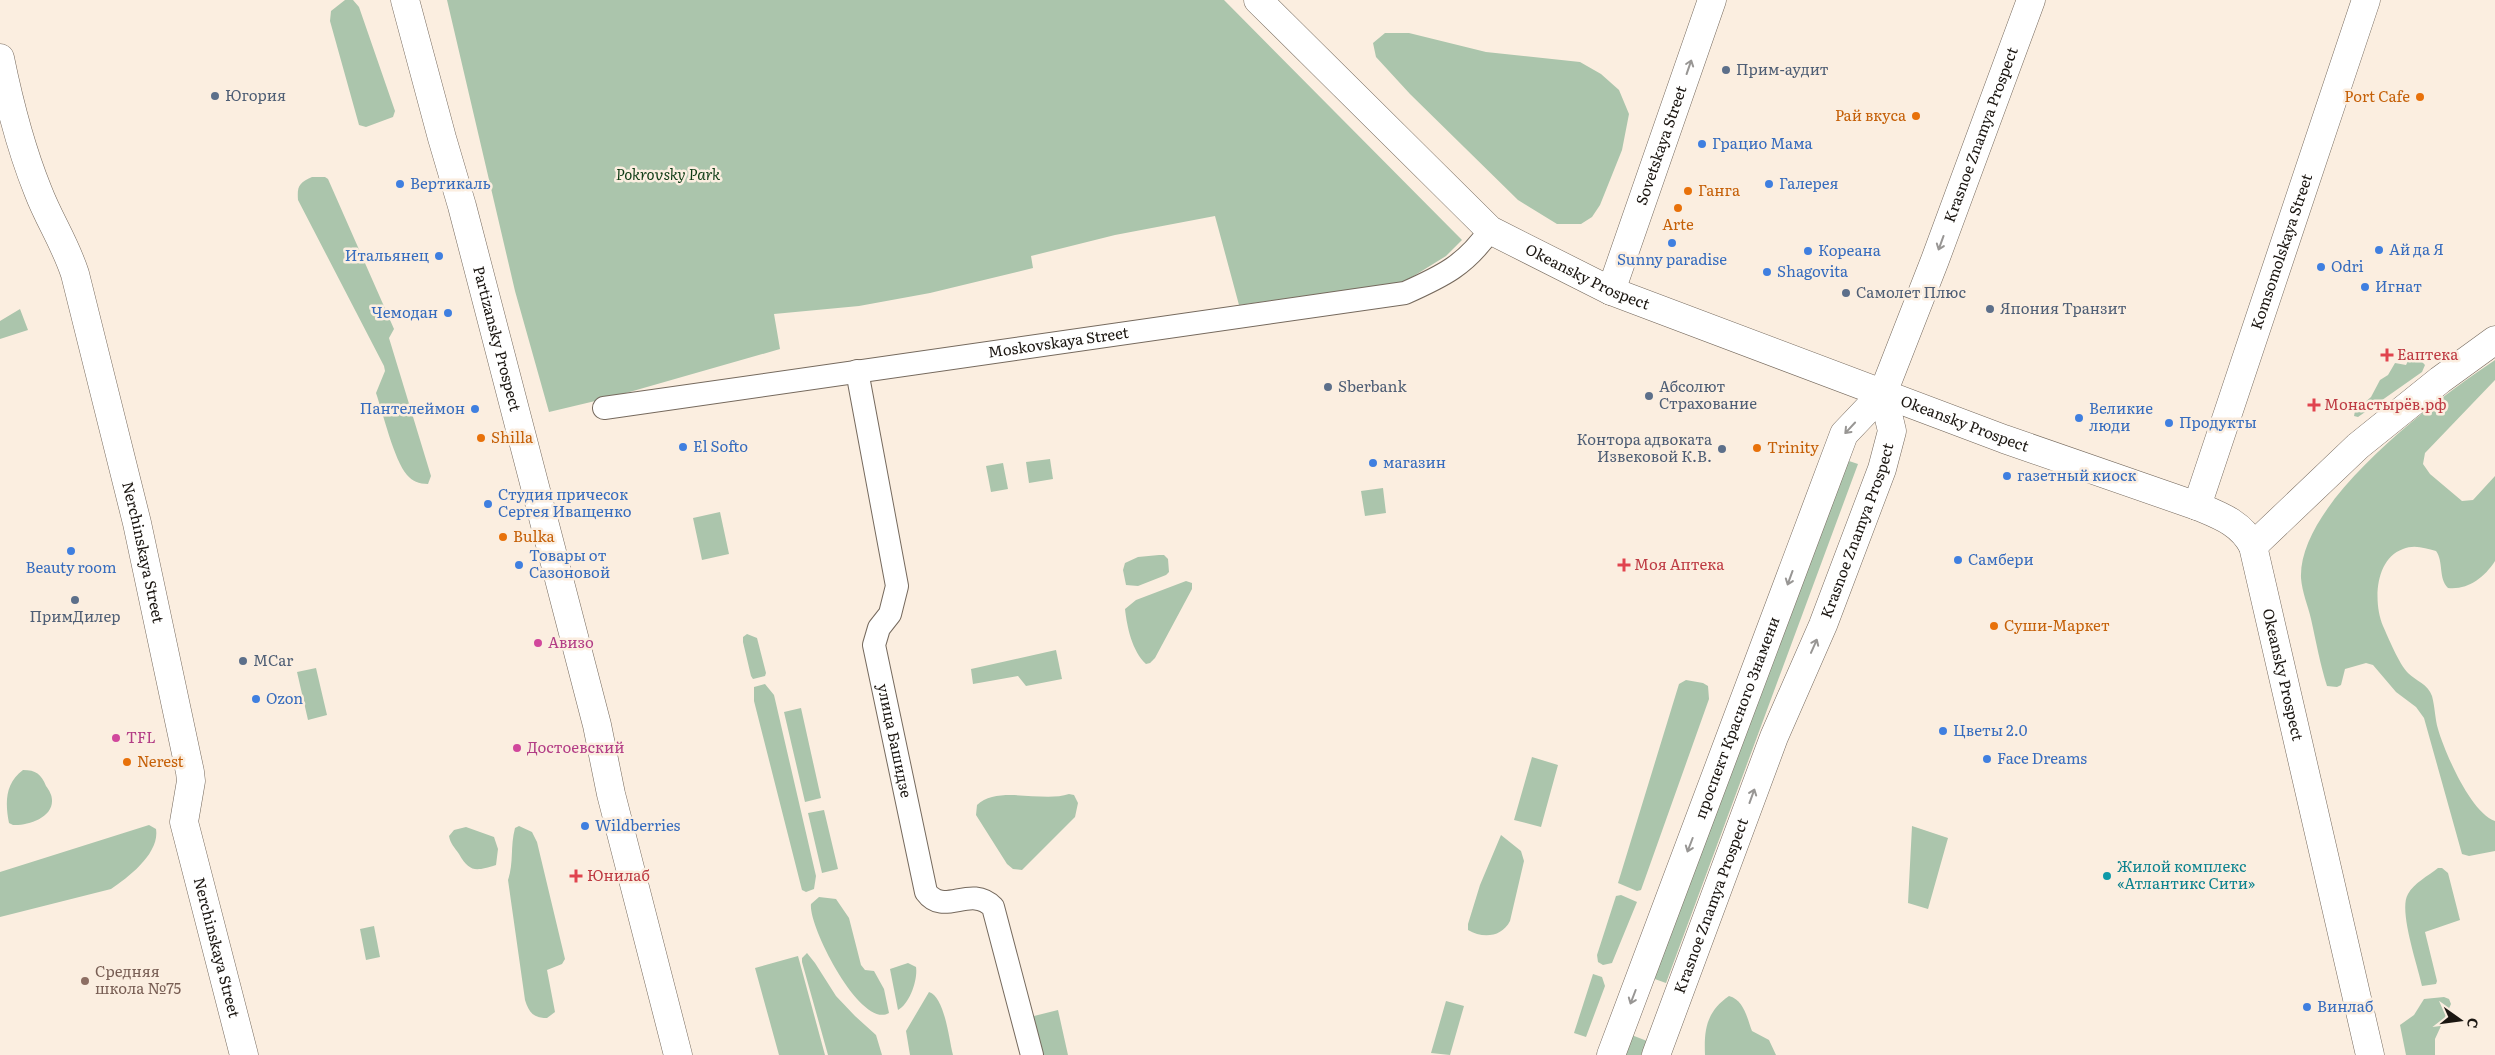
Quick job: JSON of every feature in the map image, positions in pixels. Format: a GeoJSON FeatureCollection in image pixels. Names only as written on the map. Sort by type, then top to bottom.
{"type":"FeatureCollection","features":[{"type":"Feature","properties":{"kind":"main road","name":"Okeansky Prospect"},"geometry":{"type":"LineString","coordinates":[[1258,0],[1490,230],[1611,291],[2004,439],[2197,506],[2235,524],[2243,530],[2253,546],[2370,1055]]}},
{"type":"Feature","properties":{"kind":"main road","name":"Sovetskaya Street"},"geometry":{"type":"LineString","coordinates":[[1611,291],[1712,0]]}},
{"type":"Feature","properties":{"kind":"main road","name":"Krasnoe Znamya Prospect"},"geometry":{"type":"LineString","coordinates":[[1656,1055],[1774,737],[1823,625],[1882,469],[1892,431],[1883,393],[2031,0]]}},
{"type":"Feature","properties":{"kind":"main road","name":"Komsomolskaya Street"},"geometry":{"type":"LineString","coordinates":[[2197,506],[2366,0]]}},
{"type":"Feature","properties":{"kind":"main road","name":"Partizansky Prospect"},"geometry":{"type":"LineString","coordinates":[[402,1],[462,206],[597,725],[611,794],[678,1055]]}},
{"type":"Feature","properties":{"kind":"main road","name":"Nerchinskaya Street"},"geometry":{"type":"LineString","coordinates":[[0,58],[38,191],[64,242],[75,274],[137,522],[190,772],[191,781],[184,822],[244,1055]]}},
{"type":"Feature","properties":{"kind":"main road"},"geometry":{"type":"LineString","coordinates":[[2253,546],[2358,446],[2440,380],[2495,340]]}},
{"type":"Feature","properties":{"kind":"main road","name":"проспект Красного Знамени"},"geometry":{"type":"LineString","coordinates":[[1611,1055],[1844,434],[1883,393]]}},
{"type":"Feature","properties":{"kind":"street","name":"Moskovskaya Street"},"geometry":{"type":"LineString","coordinates":[[604,408],[1405,293],[1450,271],[1476,251],[1490,230]]}},
{"type":"Feature","properties":{"kind":"street","name":"улица Башидзе"},"geometry":{"type":"LineString","coordinates":[[858,371],[897,586],[890,614],[879,628],[874,645],[926,892],[936,901],[944,903],[972,897],[988,902],[993,907],[1032,1055]]}},
{"type":"Feature","properties":{"kind":"green space"},"geometry":{"type":"Polygon","coordinates":[[[345,0],[353,0],[359,7],[395,111],[393,117],[366,127],[359,125],[330,21],[331,11],[345,0]]]}},
{"type":"Feature","properties":{"kind":"green space","name":"Pokrovsky Park"},"geometry":{"type":"Polygon","coordinates":[[[447,0],[1224,0],[1462,240],[1446,256],[1404,282],[1239,305],[1215,216],[1115,235],[1031,256],[1033,268],[930,293],[859,306],[774,314],[780,349],[612,397],[549,412],[515,291],[447,0]]]}},
{"type":"Feature","properties":{"kind":"green space"},"geometry":{"type":"Polygon","coordinates":[[[1385,33],[1409,33],[1486,52],[1580,62],[1601,74],[1619,90],[1629,114],[1622,150],[1600,205],[1592,217],[1581,224],[1557,224],[1518,200],[1410,94],[1376,57],[1373,43],[1385,33]]]}},
{"type":"Feature","properties":{"kind":"green space"},"geometry":{"type":"Polygon","coordinates":[[[312,177],[325,177],[328,179],[394,329],[389,338],[431,476],[428,484],[419,483],[411,479],[402,468],[389,436],[376,393],[385,371],[384,366],[298,200],[300,186],[304,181],[312,177]]]}},
{"type":"Feature","properties":{"kind":"green space"},"geometry":{"type":"Polygon","coordinates":[[[20,309],[28,330],[0,339],[0,321],[20,309]]]}},
{"type":"Feature","properties":{"kind":"green space"},"geometry":{"type":"Polygon","coordinates":[[[2410,357],[2417,358],[2425,365],[2422,372],[2358,417],[2354,416],[2355,411],[2371,397],[2380,380],[2388,375],[2395,363],[2406,365],[2410,357]]]}},
{"type":"Feature","properties":{"kind":"green space"},"geometry":{"type":"Polygon","coordinates":[[[2495,360],[2495,380],[2425,453],[2423,464],[2430,474],[2462,501],[2473,500],[2495,476],[2495,561],[2486,573],[2475,582],[2462,587],[2448,588],[2443,580],[2440,560],[2436,551],[2420,547],[2403,549],[2394,554],[2382,571],[2378,594],[2378,605],[2383,626],[2397,657],[2408,673],[2425,686],[2432,696],[2441,740],[2460,781],[2477,807],[2486,816],[2495,821],[2495,851],[2469,856],[2462,854],[2424,718],[2416,707],[2396,692],[2373,665],[2366,663],[2345,669],[2341,685],[2337,687],[2327,686],[2301,578],[2306,548],[2322,517],[2346,485],[2407,426],[2495,360]]]}},
{"type":"Feature","properties":{"kind":"green space"},"geometry":{"type":"Polygon","coordinates":[[[1050,459],[1053,479],[1029,483],[1026,462],[1050,459]]]}},
{"type":"Feature","properties":{"kind":"green space"},"geometry":{"type":"Polygon","coordinates":[[[1846,460],[1858,464],[1666,983],[1649,977],[1846,460]]]}},
{"type":"Feature","properties":{"kind":"green space"},"geometry":{"type":"Polygon","coordinates":[[[1003,463],[1008,489],[991,492],[986,466],[1003,463]]]}},
{"type":"Feature","properties":{"kind":"green space"},"geometry":{"type":"Polygon","coordinates":[[[1383,488],[1386,513],[1365,516],[1361,491],[1383,488]]]}},
{"type":"Feature","properties":{"kind":"green space"},"geometry":{"type":"Polygon","coordinates":[[[720,512],[729,554],[702,560],[693,518],[720,512]]]}},
{"type":"Feature","properties":{"kind":"green space"},"geometry":{"type":"Polygon","coordinates":[[[1164,555],[1168,559],[1169,572],[1166,575],[1138,586],[1126,585],[1123,570],[1125,563],[1138,557],[1164,555]]]}},
{"type":"Feature","properties":{"kind":"green space"},"geometry":{"type":"Polygon","coordinates":[[[1186,581],[1192,583],[1192,589],[1155,658],[1146,664],[1134,646],[1125,609],[1136,600],[1186,581]]]}},
{"type":"Feature","properties":{"kind":"green space"},"geometry":{"type":"Polygon","coordinates":[[[747,634],[757,638],[766,673],[765,676],[753,679],[751,676],[743,642],[743,637],[747,634]]]}},
{"type":"Feature","properties":{"kind":"green space"},"geometry":{"type":"Polygon","coordinates":[[[1056,650],[1062,679],[1026,686],[1018,676],[973,684],[971,669],[1056,650]]]}},
{"type":"Feature","properties":{"kind":"green space"},"geometry":{"type":"Polygon","coordinates":[[[316,668],[327,715],[308,720],[297,672],[316,668]]]}},
{"type":"Feature","properties":{"kind":"green space"},"geometry":{"type":"Polygon","coordinates":[[[1686,680],[1703,683],[1708,686],[1709,699],[1641,890],[1637,891],[1618,883],[1679,684],[1686,680]]]}},
{"type":"Feature","properties":{"kind":"green space"},"geometry":{"type":"Polygon","coordinates":[[[765,684],[774,695],[816,876],[814,889],[806,892],[802,890],[754,701],[754,687],[765,684]]]}},
{"type":"Feature","properties":{"kind":"green space"},"geometry":{"type":"Polygon","coordinates":[[[801,708],[821,798],[805,802],[784,712],[801,708]]]}},
{"type":"Feature","properties":{"kind":"green space"},"geometry":{"type":"Polygon","coordinates":[[[1532,757],[1558,765],[1541,827],[1514,820],[1532,757]]]}},
{"type":"Feature","properties":{"kind":"green space"},"geometry":{"type":"Polygon","coordinates":[[[23,770],[35,772],[42,778],[51,794],[51,806],[48,812],[38,820],[13,825],[9,823],[8,794],[13,781],[23,770]]]}},
{"type":"Feature","properties":{"kind":"green space"},"geometry":{"type":"Polygon","coordinates":[[[1074,795],[1078,803],[1075,817],[1022,870],[1013,869],[1007,864],[976,815],[977,805],[986,799],[996,796],[1046,797],[1074,795]]]}},
{"type":"Feature","properties":{"kind":"green space"},"geometry":{"type":"Polygon","coordinates":[[[824,810],[838,869],[822,873],[808,813],[824,810]]]}},
{"type":"Feature","properties":{"kind":"green space"},"geometry":{"type":"Polygon","coordinates":[[[149,825],[156,829],[153,847],[142,864],[111,889],[0,917],[0,872],[149,825]]]}},
{"type":"Feature","properties":{"kind":"green space"},"geometry":{"type":"Polygon","coordinates":[[[519,826],[532,832],[537,842],[565,959],[562,964],[547,970],[555,1012],[547,1018],[533,1014],[525,1000],[508,880],[515,828],[519,826]]]}},
{"type":"Feature","properties":{"kind":"green space"},"geometry":{"type":"Polygon","coordinates":[[[1912,826],[1948,838],[1928,909],[1908,903],[1912,826]]]}},
{"type":"Feature","properties":{"kind":"green space"},"geometry":{"type":"Polygon","coordinates":[[[466,827],[494,837],[498,849],[496,865],[474,869],[463,860],[449,836],[454,830],[466,827]]]}},
{"type":"Feature","properties":{"kind":"green space"},"geometry":{"type":"Polygon","coordinates":[[[1501,835],[1521,851],[1524,861],[1510,921],[1507,926],[1497,933],[1480,935],[1468,930],[1468,924],[1480,885],[1501,835]]]}},
{"type":"Feature","properties":{"kind":"green space"},"geometry":{"type":"Polygon","coordinates":[[[2438,868],[2442,868],[2448,873],[2460,920],[2425,932],[2437,981],[2436,984],[2422,986],[2407,925],[2406,902],[2408,894],[2414,886],[2438,868]]]}},
{"type":"Feature","properties":{"kind":"green space"},"geometry":{"type":"Polygon","coordinates":[[[1621,895],[1637,902],[1612,963],[1603,965],[1598,962],[1597,955],[1616,896],[1621,895]]]}},
{"type":"Feature","properties":{"kind":"green space"},"geometry":{"type":"Polygon","coordinates":[[[819,897],[836,899],[849,918],[861,965],[865,970],[874,971],[884,989],[889,1013],[877,1014],[865,1006],[851,992],[838,973],[827,953],[812,916],[811,904],[819,897]]]}},
{"type":"Feature","properties":{"kind":"green space"},"geometry":{"type":"Polygon","coordinates":[[[374,926],[380,957],[366,960],[360,929],[374,926]]]}},
{"type":"Feature","properties":{"kind":"green space"},"geometry":{"type":"Polygon","coordinates":[[[807,953],[836,996],[876,1035],[882,1055],[828,1055],[802,962],[802,958],[807,953]]]}},
{"type":"Feature","properties":{"kind":"green space"},"geometry":{"type":"Polygon","coordinates":[[[798,956],[825,1055],[779,1055],[755,968],[798,956]]]}},
{"type":"Feature","properties":{"kind":"green space"},"geometry":{"type":"Polygon","coordinates":[[[908,963],[916,967],[916,978],[909,997],[898,1010],[890,969],[908,963]]]}},
{"type":"Feature","properties":{"kind":"green space"},"geometry":{"type":"Polygon","coordinates":[[[1593,974],[1602,977],[1605,986],[1586,1037],[1574,1033],[1593,974]]]}},
{"type":"Feature","properties":{"kind":"green space"},"geometry":{"type":"Polygon","coordinates":[[[929,992],[939,1002],[943,1010],[953,1055],[910,1055],[906,1031],[929,992]]]}},
{"type":"Feature","properties":{"kind":"green space"},"geometry":{"type":"Polygon","coordinates":[[[1729,996],[1742,1005],[1752,1031],[1769,1040],[1776,1055],[1705,1055],[1705,1037],[1708,1022],[1715,1008],[1729,996]]]}},
{"type":"Feature","properties":{"kind":"green space"},"geometry":{"type":"Polygon","coordinates":[[[2444,997],[2449,999],[2451,1004],[2435,1039],[2435,1055],[2406,1055],[2400,1025],[2414,1015],[2424,999],[2444,997]]]}},
{"type":"Feature","properties":{"kind":"green space"},"geometry":{"type":"Polygon","coordinates":[[[1446,1001],[1464,1006],[1450,1055],[1431,1053],[1446,1001]]]}},
{"type":"Feature","properties":{"kind":"green space"},"geometry":{"type":"Polygon","coordinates":[[[1058,1010],[1068,1055],[1039,1055],[1030,1017],[1058,1010]]]}},
{"type":"Feature","properties":{"kind":"green space"},"geometry":{"type":"Polygon","coordinates":[[[1629,1034],[1647,1041],[1641,1055],[1621,1055],[1629,1034]]]}},
{"type":"Feature","properties":{"kind":"place","name":"Прим-аудит"},"geometry":{"type":"Point","coordinates":[1726,70]}},
{"type":"Feature","properties":{"kind":"place","name":"Югория"},"geometry":{"type":"Point","coordinates":[215,96]}},
{"type":"Feature","properties":{"kind":"place","name":"Port Cafe"},"geometry":{"type":"Point","coordinates":[2420,97]}},
{"type":"Feature","properties":{"kind":"place","name":"Рай вкуса"},"geometry":{"type":"Point","coordinates":[1916,116]}},
{"type":"Feature","properties":{"kind":"place","name":"Грацио Мама"},"geometry":{"type":"Point","coordinates":[1702,144]}},
{"type":"Feature","properties":{"kind":"place","name":"Вертикаль"},"geometry":{"type":"Point","coordinates":[400,184]}},
{"type":"Feature","properties":{"kind":"place","name":"Галерея"},"geometry":{"type":"Point","coordinates":[1769,184]}},
{"type":"Feature","properties":{"kind":"place","name":"Ганга"},"geometry":{"type":"Point","coordinates":[1688,191]}},
{"type":"Feature","properties":{"kind":"place","name":"Arte"},"geometry":{"type":"Point","coordinates":[1678,208]}},
{"type":"Feature","properties":{"kind":"place","name":"Sunny paradise"},"geometry":{"type":"Point","coordinates":[1672,243]}},
{"type":"Feature","properties":{"kind":"place","name":"Ай да Я"},"geometry":{"type":"Point","coordinates":[2379,250]}},
{"type":"Feature","properties":{"kind":"place","name":"Кореана"},"geometry":{"type":"Point","coordinates":[1808,251]}},
{"type":"Feature","properties":{"kind":"place","name":"Итальянец"},"geometry":{"type":"Point","coordinates":[439,256]}},
{"type":"Feature","properties":{"kind":"place","name":"Odri"},"geometry":{"type":"Point","coordinates":[2321,267]}},
{"type":"Feature","properties":{"kind":"place","name":"Shagovita"},"geometry":{"type":"Point","coordinates":[1767,272]}},
{"type":"Feature","properties":{"kind":"place","name":"Игнат"},"geometry":{"type":"Point","coordinates":[2365,287]}},
{"type":"Feature","properties":{"kind":"place","name":"Самолет Плюс"},"geometry":{"type":"Point","coordinates":[1846,293]}},
{"type":"Feature","properties":{"kind":"place","name":"Япония Транзит"},"geometry":{"type":"Point","coordinates":[1990,309]}},
{"type":"Feature","properties":{"kind":"place","name":"Чемодан"},"geometry":{"type":"Point","coordinates":[448,313]}},
{"type":"Feature","properties":{"kind":"place","name":"Еаптека"},"geometry":{"type":"Point","coordinates":[2387,355]}},
{"type":"Feature","properties":{"kind":"place","name":"Sberbank"},"geometry":{"type":"Point","coordinates":[1328,387]}},
{"type":"Feature","properties":{"kind":"place","name":"Абсолют Страхование"},"geometry":{"type":"Point","coordinates":[1649,396]}},
{"type":"Feature","properties":{"kind":"place","name":"Монастырёв.рф"},"geometry":{"type":"Point","coordinates":[2314,405]}},
{"type":"Feature","properties":{"kind":"place","name":"Пантелеймон"},"geometry":{"type":"Point","coordinates":[475,409]}},
{"type":"Feature","properties":{"kind":"place","name":"Великие люди"},"geometry":{"type":"Point","coordinates":[2079,418]}},
{"type":"Feature","properties":{"kind":"place","name":"Продукты"},"geometry":{"type":"Point","coordinates":[2169,423]}},
{"type":"Feature","properties":{"kind":"place","name":"Shilla"},"geometry":{"type":"Point","coordinates":[481,438]}},
{"type":"Feature","properties":{"kind":"place","name":"El Softo"},"geometry":{"type":"Point","coordinates":[683,447]}},
{"type":"Feature","properties":{"kind":"place","name":"Trinity"},"geometry":{"type":"Point","coordinates":[1757,448]}},
{"type":"Feature","properties":{"kind":"place","name":"Контора адвоката Извековой К.В."},"geometry":{"type":"Point","coordinates":[1722,449]}},
{"type":"Feature","properties":{"kind":"place","name":"магазин"},"geometry":{"type":"Point","coordinates":[1373,463]}},
{"type":"Feature","properties":{"kind":"place","name":"газетный киоск"},"geometry":{"type":"Point","coordinates":[2007,476]}},
{"type":"Feature","properties":{"kind":"place","name":"Студия причесок Сергея Иващенко"},"geometry":{"type":"Point","coordinates":[488,504]}},
{"type":"Feature","properties":{"kind":"place","name":"Bulka"},"geometry":{"type":"Point","coordinates":[503,537]}},
{"type":"Feature","properties":{"kind":"place","name":"Beauty room"},"geometry":{"type":"Point","coordinates":[71,551]}},
{"type":"Feature","properties":{"kind":"place","name":"Самбери"},"geometry":{"type":"Point","coordinates":[1958,560]}},
{"type":"Feature","properties":{"kind":"place","name":"Товары от Сазоновой"},"geometry":{"type":"Point","coordinates":[519,565]}},
{"type":"Feature","properties":{"kind":"place","name":"Моя Аптека"},"geometry":{"type":"Point","coordinates":[1624,565]}},
{"type":"Feature","properties":{"kind":"place","name":"ПримДилер"},"geometry":{"type":"Point","coordinates":[75,600]}},
{"type":"Feature","properties":{"kind":"place","name":"Суши-Маркет"},"geometry":{"type":"Point","coordinates":[1994,626]}},
{"type":"Feature","properties":{"kind":"place","name":"Авизо"},"geometry":{"type":"Point","coordinates":[538,643]}},
{"type":"Feature","properties":{"kind":"place","name":"MCar"},"geometry":{"type":"Point","coordinates":[243,661]}},
{"type":"Feature","properties":{"kind":"place","name":"Ozon"},"geometry":{"type":"Point","coordinates":[256,699]}},
{"type":"Feature","properties":{"kind":"place","name":"Цветы 2.0"},"geometry":{"type":"Point","coordinates":[1943,731]}},
{"type":"Feature","properties":{"kind":"place","name":"TFL"},"geometry":{"type":"Point","coordinates":[116,738]}},
{"type":"Feature","properties":{"kind":"place","name":"Достоевский"},"geometry":{"type":"Point","coordinates":[517,748]}},
{"type":"Feature","properties":{"kind":"place","name":"Face Dreams"},"geometry":{"type":"Point","coordinates":[1987,759]}},
{"type":"Feature","properties":{"kind":"place","name":"Nerest"},"geometry":{"type":"Point","coordinates":[127,762]}},
{"type":"Feature","properties":{"kind":"place","name":"Wildberries"},"geometry":{"type":"Point","coordinates":[585,826]}},
{"type":"Feature","properties":{"kind":"place","name":"Юнилаб"},"geometry":{"type":"Point","coordinates":[576,876]}},
{"type":"Feature","properties":{"kind":"place","name":"Жилой комплекс «Атлантикс Сити»"},"geometry":{"type":"Point","coordinates":[2107,876]}},
{"type":"Feature","properties":{"kind":"place","name":"Средняя школа №75"},"geometry":{"type":"Point","coordinates":[85,981]}},
{"type":"Feature","properties":{"kind":"place","name":"Винлаб"},"geometry":{"type":"Point","coordinates":[2307,1007]}}]}
